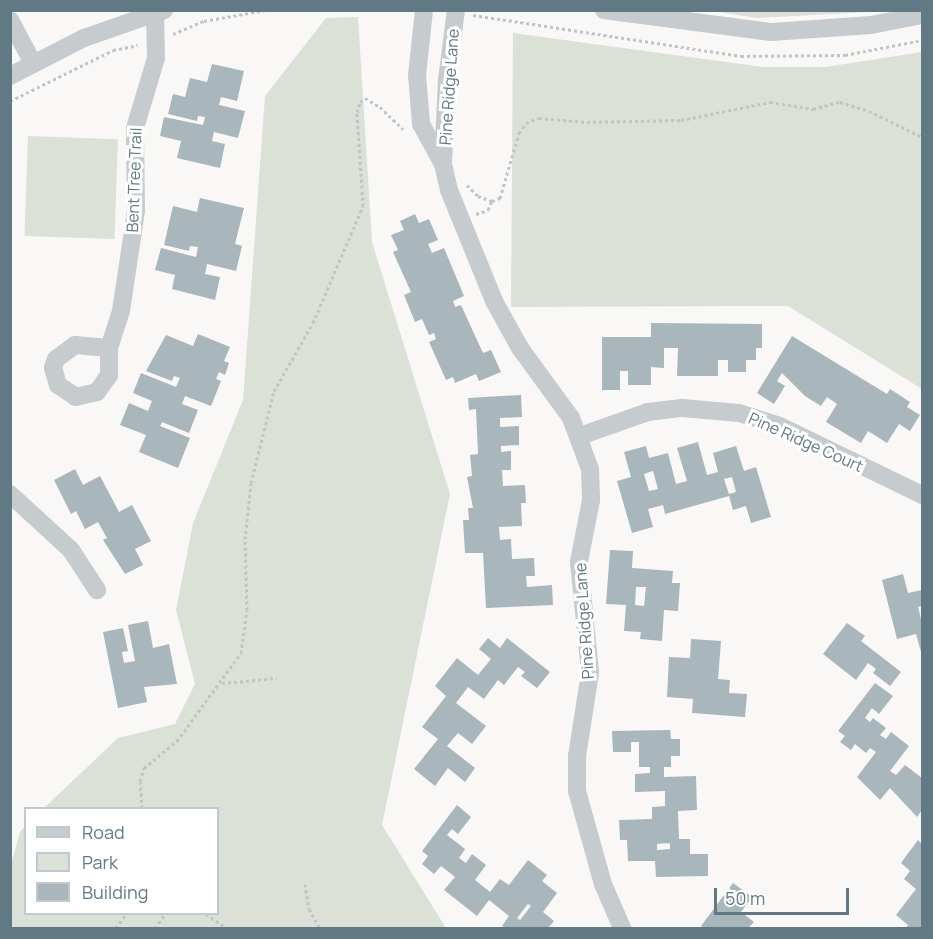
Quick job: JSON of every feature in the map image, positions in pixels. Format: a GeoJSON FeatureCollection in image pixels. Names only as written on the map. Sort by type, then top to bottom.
{"type":"FeatureCollection","features":[{"type":"Feature","properties":{"kind":"street","name":"Pine Ridge Lane"},"geometry":{"type":"LineString","coordinates":[[424,10],[417,75],[421,124],[443,164],[459,220],[494,301],[580,436],[590,469],[591,500],[579,562],[590,673],[577,756],[577,791],[603,884],[622,928]]}},
{"type":"Feature","properties":{"kind":"street"},"geometry":{"type":"LineString","coordinates":[[604,10],[772,32],[871,26],[922,15]]}},
{"type":"Feature","properties":{"kind":"street","name":"Pine Ridge Lane"},"geometry":{"type":"LineString","coordinates":[[443,164],[447,79],[456,11]]}},
{"type":"Feature","properties":{"kind":"street","name":"Bent Tree Trail"},"geometry":{"type":"LineString","coordinates":[[109,348],[121,311],[136,211],[137,110],[156,58],[159,12]]}},
{"type":"Feature","properties":{"kind":"street"},"geometry":{"type":"LineString","coordinates":[[10,76],[84,38],[159,12]]}},
{"type":"Feature","properties":{"kind":"street"},"geometry":{"type":"LineString","coordinates":[[10,20],[33,63]]}},
{"type":"Feature","properties":{"kind":"street","name":"Pine Ridge Court"},"geometry":{"type":"LineString","coordinates":[[580,436],[648,412],[682,408],[739,413],[780,426],[922,495]]}},
{"type":"Feature","properties":{"kind":"street"},"geometry":{"type":"LineString","coordinates":[[10,494],[71,550],[97,590]]}},
{"type":"Feature","properties":{"kind":"path"},"geometry":{"type":"LineString","coordinates":[[10,101],[113,50],[158,40],[204,21],[266,10]]}},
{"type":"Feature","properties":{"kind":"path"},"geometry":{"type":"LineString","coordinates":[[456,11],[515,24],[741,56],[845,55],[922,40]]}},
{"type":"Feature","properties":{"kind":"path"},"geometry":{"type":"LineString","coordinates":[[142,807],[140,781],[144,768],[177,741],[242,653],[247,610],[244,539],[251,483],[274,391],[313,323],[363,206],[357,112],[360,102],[365,98],[380,106],[407,132]]}},
{"type":"Feature","properties":{"kind":"path"},"geometry":{"type":"LineString","coordinates":[[466,184],[478,196],[492,201],[500,198],[519,133],[526,123],[539,118],[587,122],[681,120],[770,102],[813,110],[840,102],[869,111],[922,137]]}},
{"type":"Feature","properties":{"kind":"path"},"geometry":{"type":"LineString","coordinates":[[222,683],[276,678]]}},
{"type":"Feature","properties":{"kind":"path"},"geometry":{"type":"LineString","coordinates":[[305,884],[309,909],[318,928]]}},
{"type":"Feature","properties":{"kind":"path"},"geometry":{"type":"LineString","coordinates":[[116,928],[125,915]]}},
{"type":"Feature","properties":{"kind":"path"},"geometry":{"type":"LineString","coordinates":[[155,928],[164,915]]}},
{"type":"Feature","properties":{"kind":"path"},"geometry":{"type":"LineString","coordinates":[[207,915],[226,928]]}},
{"type":"Feature","properties":{"kind":"green space"},"geometry":{"type":"Polygon","coordinates":[[[713,11],[888,11],[757,18],[713,11]]]}},
{"type":"Feature","properties":{"kind":"green space"},"geometry":{"type":"Polygon","coordinates":[[[358,17],[372,242],[450,494],[382,825],[446,928],[11,928],[11,864],[20,832],[24,827],[24,915],[219,915],[219,807],[45,807],[118,738],[175,724],[195,684],[176,610],[193,523],[243,400],[265,96],[326,18],[358,17]]]}},
{"type":"Feature","properties":{"kind":"green space"},"geometry":{"type":"Polygon","coordinates":[[[513,33],[763,67],[825,67],[922,52],[922,389],[788,306],[511,307],[513,33]]]}},
{"type":"Feature","properties":{"kind":"green space"},"geometry":{"type":"Polygon","coordinates":[[[28,136],[118,139],[114,239],[25,236],[28,136]]]}},
{"type":"Feature","properties":{"kind":"building"},"geometry":{"type":"Polygon","coordinates":[[[212,64],[244,71],[237,101],[221,97],[219,105],[245,111],[238,138],[214,132],[212,141],[225,144],[220,168],[177,158],[181,141],[160,136],[164,117],[203,125],[205,117],[198,116],[197,121],[168,114],[173,94],[185,97],[190,78],[207,82],[212,64]]]}},
{"type":"Feature","properties":{"kind":"building"},"geometry":{"type":"Polygon","coordinates":[[[200,198],[244,208],[235,244],[242,246],[236,271],[207,264],[205,274],[220,277],[215,300],[172,289],[175,275],[155,270],[161,248],[196,257],[198,247],[190,246],[189,251],[164,245],[173,206],[197,212],[200,198]]]}},
{"type":"Feature","properties":{"kind":"building"},"geometry":{"type":"Polygon","coordinates":[[[415,214],[419,223],[429,219],[438,240],[428,244],[432,253],[444,248],[464,296],[453,301],[455,307],[461,305],[483,353],[491,350],[501,372],[479,381],[476,374],[455,383],[453,377],[446,380],[429,342],[436,339],[434,333],[429,335],[422,319],[415,322],[404,295],[411,292],[393,252],[398,250],[391,235],[404,230],[400,221],[415,214]]]}},
{"type":"Feature","properties":{"kind":"building"},"geometry":{"type":"Polygon","coordinates":[[[651,323],[762,324],[762,348],[756,348],[756,360],[746,360],[746,372],[728,372],[728,360],[718,360],[718,376],[677,376],[678,348],[664,348],[664,368],[651,367],[651,385],[628,385],[628,371],[620,371],[620,390],[602,390],[602,337],[651,337],[651,323]]]}},
{"type":"Feature","properties":{"kind":"building"},"geometry":{"type":"Polygon","coordinates":[[[198,334],[230,347],[224,361],[229,363],[225,375],[219,372],[216,379],[221,381],[211,406],[185,396],[182,404],[198,410],[189,433],[162,422],[160,426],[190,438],[178,468],[139,452],[146,435],[120,425],[129,403],[148,411],[152,401],[133,393],[141,373],[176,387],[180,378],[174,376],[172,381],[146,371],[166,335],[193,346],[198,334]]]}},
{"type":"Feature","properties":{"kind":"building"},"geometry":{"type":"Polygon","coordinates":[[[792,336],[887,394],[890,389],[910,402],[907,407],[920,415],[910,431],[899,424],[887,443],[868,431],[861,443],[826,422],[837,404],[827,397],[821,406],[805,396],[782,373],[777,381],[785,386],[774,404],[757,393],[792,336]]]}},
{"type":"Feature","properties":{"kind":"building"},"geometry":{"type":"Polygon","coordinates":[[[521,395],[522,417],[500,418],[500,427],[519,426],[519,445],[501,446],[501,452],[511,451],[511,470],[502,470],[503,486],[525,485],[526,503],[521,503],[522,526],[499,527],[500,540],[511,539],[512,559],[534,558],[535,576],[526,576],[527,587],[552,585],[553,605],[486,608],[483,553],[465,553],[463,520],[469,520],[468,508],[473,508],[467,477],[472,476],[470,455],[478,454],[476,409],[469,410],[468,398],[521,395]]]}},
{"type":"Feature","properties":{"kind":"building"},"geometry":{"type":"Polygon","coordinates":[[[698,442],[707,475],[718,472],[713,453],[736,446],[744,471],[756,467],[771,517],[751,523],[746,506],[733,510],[729,496],[665,514],[663,505],[648,509],[653,527],[632,533],[617,481],[631,477],[624,452],[646,446],[649,458],[668,453],[676,484],[687,481],[677,448],[698,442]],[[653,471],[644,474],[649,491],[658,489],[653,471]],[[732,477],[724,479],[729,494],[736,492],[732,477]]]}},
{"type":"Feature","properties":{"kind":"building"},"geometry":{"type":"Polygon","coordinates":[[[75,469],[83,485],[100,476],[119,512],[132,505],[151,541],[135,549],[143,565],[125,574],[103,540],[107,538],[98,522],[85,529],[76,511],[71,514],[54,480],[75,469]]]}},
{"type":"Feature","properties":{"kind":"building"},"geometry":{"type":"Polygon","coordinates":[[[610,550],[633,551],[632,568],[673,571],[672,583],[680,583],[678,611],[664,610],[662,641],[640,639],[641,632],[624,631],[626,605],[606,604],[610,550]],[[636,587],[635,605],[644,606],[646,587],[636,587]]]}},
{"type":"Feature","properties":{"kind":"building"},"geometry":{"type":"Polygon","coordinates":[[[903,574],[908,593],[922,590],[922,606],[918,607],[922,623],[921,652],[916,634],[897,639],[882,580],[903,574]]]}},
{"type":"Feature","properties":{"kind":"building"},"geometry":{"type":"Polygon","coordinates":[[[148,621],[153,648],[169,644],[177,684],[144,687],[147,702],[118,708],[103,632],[123,628],[128,651],[122,652],[124,663],[135,661],[128,625],[148,621]]]}},
{"type":"Feature","properties":{"kind":"building"},"geometry":{"type":"Polygon","coordinates":[[[847,623],[865,636],[861,641],[901,672],[890,686],[873,673],[876,669],[868,663],[856,680],[823,654],[847,623]]]}},
{"type":"Feature","properties":{"kind":"building"},"geometry":{"type":"Polygon","coordinates":[[[488,638],[500,648],[507,638],[550,672],[537,688],[521,676],[525,672],[518,667],[504,685],[498,680],[484,699],[468,687],[456,703],[486,726],[472,744],[458,733],[447,746],[475,768],[465,782],[448,768],[435,786],[414,769],[438,739],[422,727],[446,696],[435,686],[457,658],[478,675],[491,659],[479,649],[488,638]]]}},
{"type":"Feature","properties":{"kind":"building"},"geometry":{"type":"Polygon","coordinates":[[[691,639],[721,641],[718,679],[730,680],[729,693],[747,694],[745,717],[692,713],[693,699],[667,697],[669,657],[690,658],[691,639]]]}},
{"type":"Feature","properties":{"kind":"building"},"geometry":{"type":"Polygon","coordinates":[[[875,683],[893,696],[879,714],[872,708],[865,718],[870,722],[873,718],[886,728],[880,735],[886,739],[891,732],[909,746],[890,771],[896,775],[905,765],[922,778],[922,810],[917,817],[890,788],[880,800],[857,777],[876,752],[870,748],[866,753],[855,744],[851,750],[840,742],[845,736],[838,731],[875,683]]]}},
{"type":"Feature","properties":{"kind":"building"},"geometry":{"type":"Polygon","coordinates":[[[670,730],[671,739],[680,739],[680,756],[671,756],[671,767],[664,767],[664,777],[696,776],[697,810],[678,811],[679,839],[690,839],[690,854],[708,854],[708,876],[656,877],[655,861],[628,861],[627,840],[620,840],[619,820],[652,819],[652,807],[665,806],[665,791],[635,792],[635,774],[650,773],[650,767],[639,767],[639,742],[631,742],[631,752],[613,752],[612,731],[670,730]],[[670,843],[657,844],[657,850],[670,849],[670,843]]]}},
{"type":"Feature","properties":{"kind":"building"},"geometry":{"type":"Polygon","coordinates":[[[457,805],[471,817],[458,834],[452,829],[447,835],[465,849],[459,858],[466,863],[472,854],[486,865],[475,880],[490,892],[500,879],[509,885],[528,860],[547,875],[542,881],[557,893],[543,912],[554,921],[548,928],[505,928],[502,926],[509,916],[489,900],[477,916],[444,890],[455,877],[441,866],[434,874],[422,864],[428,856],[422,851],[457,805]],[[528,904],[517,918],[520,920],[531,906],[528,904]]]}},
{"type":"Feature","properties":{"kind":"building"},"geometry":{"type":"Polygon","coordinates":[[[918,840],[922,844],[922,928],[906,928],[908,925],[896,915],[916,889],[904,879],[910,871],[901,863],[918,840]]]}},
{"type":"Feature","properties":{"kind":"building"},"geometry":{"type":"Polygon","coordinates":[[[733,883],[752,897],[741,912],[754,922],[748,928],[704,928],[701,926],[733,883]]]}}]}
